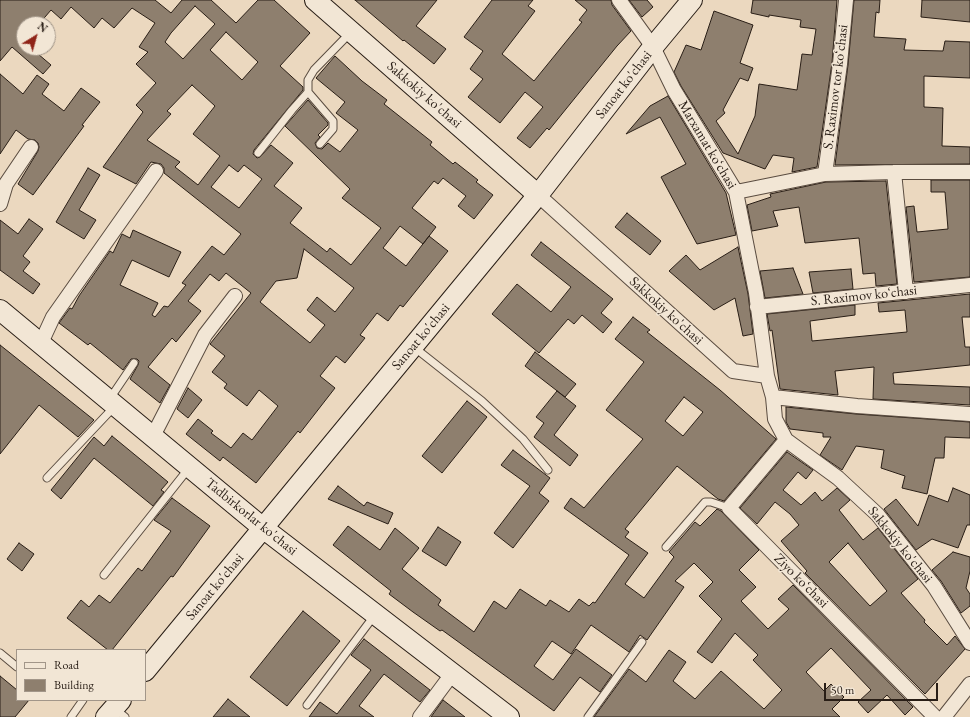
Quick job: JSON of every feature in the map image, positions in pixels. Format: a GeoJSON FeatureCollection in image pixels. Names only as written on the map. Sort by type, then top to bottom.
{"type":"FeatureCollection","features":[{"type":"Feature","properties":{"kind":"main road","name":"Sakkokiy ko'chasi"},"geometry":{"type":"LineString","coordinates":[[315,0],[538,195]]}},
{"type":"Feature","properties":{"kind":"main road","name":"Sanoat ko'chasi"},"geometry":{"type":"LineString","coordinates":[[146,670],[538,195],[692,0]]}},
{"type":"Feature","properties":{"kind":"main road","name":"Tadbirkorlar ko'chasi"},"geometry":{"type":"LineString","coordinates":[[0,310],[263,528],[509,717]]}},
{"type":"Feature","properties":{"kind":"street","name":"Marxamat koʻchasi"},"geometry":{"type":"LineString","coordinates":[[620,0],[654,47],[674,90],[736,192],[757,307],[767,376]]}},
{"type":"Feature","properties":{"kind":"street","name":"S. Raximov tor koʻchasi"},"geometry":{"type":"LineString","coordinates":[[825,174],[840,64],[846,0]]}},
{"type":"Feature","properties":{"kind":"street"},"geometry":{"type":"LineString","coordinates":[[0,204],[6,184],[31,147]]}},
{"type":"Feature","properties":{"kind":"street"},"geometry":{"type":"LineString","coordinates":[[41,343],[53,317],[156,171]]}},
{"type":"Feature","properties":{"kind":"street"},"geometry":{"type":"LineString","coordinates":[[894,172],[906,292]]}},
{"type":"Feature","properties":{"kind":"street"},"geometry":{"type":"LineString","coordinates":[[736,192],[825,174],[970,172]]}},
{"type":"Feature","properties":{"kind":"street","name":"Sakkokiy ko'chasi"},"geometry":{"type":"LineString","coordinates":[[538,195],[733,370],[767,376],[773,397],[775,419],[786,440],[838,478],[878,515],[934,586],[970,643]]}},
{"type":"Feature","properties":{"kind":"street","name":"S. Raximov koʻchasi"},"geometry":{"type":"LineString","coordinates":[[757,307],[970,285]]}},
{"type":"Feature","properties":{"kind":"street"},"geometry":{"type":"LineString","coordinates":[[153,436],[205,335],[235,296]]}},
{"type":"Feature","properties":{"kind":"street"},"geometry":{"type":"LineString","coordinates":[[773,397],[857,406],[970,414]]}},
{"type":"Feature","properties":{"kind":"street"},"geometry":{"type":"LineString","coordinates":[[729,508],[786,440]]}},
{"type":"Feature","properties":{"kind":"street","name":"Ziyo koʻchasi"},"geometry":{"type":"LineString","coordinates":[[729,508],[935,717]]}},
{"type":"Feature","properties":{"kind":"street"},"geometry":{"type":"LineString","coordinates":[[420,717],[452,674]]}},
{"type":"Feature","properties":{"kind":"street"},"geometry":{"type":"LineString","coordinates":[[944,717],[970,684]]}},
{"type":"Feature","properties":{"kind":"lane"},"geometry":{"type":"LineString","coordinates":[[320,144],[333,129],[333,121],[308,92],[308,80],[314,70],[351,31]]}},
{"type":"Feature","properties":{"kind":"lane"},"geometry":{"type":"LineString","coordinates":[[258,153],[308,92]]}},
{"type":"Feature","properties":{"kind":"lane"},"geometry":{"type":"LineString","coordinates":[[413,346],[482,401],[523,439],[548,470]]}},
{"type":"Feature","properties":{"kind":"lane"},"geometry":{"type":"LineString","coordinates":[[47,478],[112,403],[134,363]]}},
{"type":"Feature","properties":{"kind":"lane"},"geometry":{"type":"LineString","coordinates":[[104,574],[190,467]]}},
{"type":"Feature","properties":{"kind":"lane"},"geometry":{"type":"LineString","coordinates":[[666,547],[705,502],[711,502],[729,508]]}},
{"type":"Feature","properties":{"kind":"lane"},"geometry":{"type":"LineString","coordinates":[[306,705],[375,614]]}},
{"type":"Feature","properties":{"kind":"lane"},"geometry":{"type":"LineString","coordinates":[[588,717],[642,642]]}},
{"type":"Feature","properties":{"kind":"lane"},"geometry":{"type":"LineString","coordinates":[[0,653],[16,666]]}},
{"type":"Feature","properties":{"kind":"lane"},"geometry":{"type":"LineString","coordinates":[[71,717],[83,701]]}},
{"type":"Feature","properties":{"kind":"building"},"geometry":{"type":"Polygon","coordinates":[[[0,0],[155,0],[171,13],[182,0],[211,0],[236,23],[258,0],[274,0],[310,33],[280,66],[303,87],[303,90],[254,150],[253,154],[257,158],[260,157],[271,145],[293,163],[274,186],[302,208],[290,223],[327,252],[330,248],[351,265],[381,228],[342,198],[350,189],[285,126],[308,100],[328,123],[328,125],[318,135],[320,137],[315,143],[317,148],[322,149],[328,143],[340,152],[358,130],[336,113],[345,102],[316,78],[335,56],[362,81],[387,100],[384,104],[432,142],[430,145],[453,164],[455,162],[478,180],[476,182],[493,195],[474,219],[458,206],[466,196],[443,178],[438,184],[434,181],[412,208],[436,227],[429,236],[448,251],[403,307],[400,305],[388,321],[377,313],[360,335],[365,338],[345,363],[336,356],[320,376],[335,388],[300,433],[298,431],[256,483],[223,457],[220,461],[186,434],[198,419],[213,431],[211,433],[231,448],[243,433],[252,440],[278,406],[259,390],[247,406],[224,388],[227,384],[212,372],[225,356],[210,344],[251,293],[226,273],[219,281],[210,274],[188,301],[201,311],[176,342],[172,338],[148,367],[170,385],[160,403],[130,379],[138,365],[139,361],[137,359],[131,359],[123,370],[90,343],[88,345],[59,323],[70,308],[72,309],[79,296],[110,251],[113,253],[122,234],[130,238],[133,230],[181,252],[169,277],[132,260],[120,285],[158,303],[152,315],[155,317],[164,306],[168,307],[186,285],[182,283],[212,246],[224,255],[241,234],[164,173],[164,168],[161,164],[151,162],[136,184],[103,167],[143,112],[136,105],[156,83],[136,64],[148,52],[139,47],[155,23],[132,8],[114,28],[102,18],[94,28],[71,7],[61,19],[51,10],[46,16],[16,16],[16,50],[12,47],[0,61],[0,0]],[[195,6],[165,42],[183,59],[215,24],[195,6]],[[226,32],[210,50],[242,80],[258,62],[226,32]],[[192,85],[167,111],[171,114],[147,140],[180,162],[175,167],[198,185],[220,156],[193,134],[215,106],[192,85]],[[229,165],[211,187],[239,208],[262,179],[244,165],[238,172],[229,165]],[[400,226],[383,248],[406,266],[423,244],[400,226]],[[304,249],[297,278],[276,281],[260,302],[310,343],[325,325],[307,310],[317,297],[335,312],[354,288],[304,249]]]}},
{"type":"Feature","properties":{"kind":"building"},"geometry":{"type":"Polygon","coordinates":[[[355,0],[437,0],[416,26],[446,49],[434,64],[404,40],[403,41],[355,0]]]}},
{"type":"Feature","properties":{"kind":"building"},"geometry":{"type":"Polygon","coordinates":[[[492,0],[533,0],[528,6],[535,11],[502,54],[534,81],[582,22],[579,20],[587,10],[575,0],[611,0],[612,5],[631,31],[617,46],[549,130],[547,128],[530,148],[517,138],[543,107],[525,92],[500,123],[468,97],[483,79],[470,69],[483,51],[464,37],[492,0]]]}},
{"type":"Feature","properties":{"kind":"building"},"geometry":{"type":"Polygon","coordinates":[[[629,0],[647,0],[653,7],[642,17],[629,0]]]}},
{"type":"Feature","properties":{"kind":"building"},"geometry":{"type":"Polygon","coordinates":[[[753,0],[837,0],[832,63],[817,167],[792,172],[794,158],[773,155],[765,169],[723,153],[681,86],[674,72],[686,45],[701,50],[714,11],[753,25],[740,63],[753,68],[748,81],[740,78],[723,110],[725,113],[716,121],[738,154],[755,116],[759,84],[797,90],[802,54],[812,55],[816,29],[800,27],[801,20],[769,15],[769,17],[751,13],[753,0]]]}},
{"type":"Feature","properties":{"kind":"building"},"geometry":{"type":"Polygon","coordinates":[[[854,0],[880,0],[879,13],[876,12],[874,37],[906,39],[904,50],[943,51],[945,41],[970,42],[970,78],[924,76],[924,107],[943,108],[942,146],[970,147],[970,164],[835,165],[848,65],[854,0]]]}},
{"type":"Feature","properties":{"kind":"building"},"geometry":{"type":"Polygon","coordinates":[[[922,0],[970,0],[970,22],[921,17],[922,0]]]}},
{"type":"Feature","properties":{"kind":"building"},"geometry":{"type":"Polygon","coordinates":[[[22,56],[40,56],[51,65],[43,74],[22,56]]]}},
{"type":"Feature","properties":{"kind":"building"},"geometry":{"type":"Polygon","coordinates":[[[0,74],[23,94],[37,75],[49,84],[42,94],[64,111],[81,88],[100,102],[33,195],[18,184],[38,151],[38,143],[35,140],[28,139],[16,130],[0,154],[0,74]]]}},
{"type":"Feature","properties":{"kind":"building"},"geometry":{"type":"Polygon","coordinates":[[[668,96],[726,193],[736,235],[697,244],[661,177],[686,164],[660,117],[626,134],[650,106],[668,96]]]}},
{"type":"Feature","properties":{"kind":"building"},"geometry":{"type":"Polygon","coordinates":[[[88,168],[100,175],[79,210],[96,220],[84,239],[56,222],[88,168]]]}},
{"type":"Feature","properties":{"kind":"building"},"geometry":{"type":"Polygon","coordinates":[[[931,180],[970,180],[970,277],[914,282],[906,207],[914,206],[917,232],[948,229],[945,192],[931,192],[931,180]]]}},
{"type":"Feature","properties":{"kind":"building"},"geometry":{"type":"Polygon","coordinates":[[[886,181],[897,284],[876,286],[875,273],[863,274],[859,238],[805,243],[799,207],[773,211],[778,226],[752,231],[747,205],[771,197],[770,194],[826,182],[886,181]]]}},
{"type":"Feature","properties":{"kind":"building"},"geometry":{"type":"Polygon","coordinates":[[[627,213],[661,241],[650,255],[615,227],[627,213]]]}},
{"type":"Feature","properties":{"kind":"building"},"geometry":{"type":"Polygon","coordinates":[[[29,219],[43,229],[23,256],[30,262],[23,271],[40,284],[33,294],[0,270],[0,220],[18,234],[29,219]]]}},
{"type":"Feature","properties":{"kind":"building"},"geometry":{"type":"Polygon","coordinates":[[[541,242],[613,299],[601,313],[612,322],[603,333],[582,315],[574,324],[568,319],[539,353],[492,314],[517,284],[551,312],[571,287],[531,255],[541,242]]]}},
{"type":"Feature","properties":{"kind":"building"},"geometry":{"type":"Polygon","coordinates":[[[738,247],[748,294],[753,334],[743,336],[735,298],[714,310],[669,271],[686,255],[700,270],[738,247]]]}},
{"type":"Feature","properties":{"kind":"building"},"geometry":{"type":"Polygon","coordinates":[[[793,268],[803,294],[765,298],[760,271],[793,268]]]}},
{"type":"Feature","properties":{"kind":"building"},"geometry":{"type":"Polygon","coordinates":[[[851,269],[853,289],[813,293],[809,272],[851,269]]]}},
{"type":"Feature","properties":{"kind":"building"},"geometry":{"type":"Polygon","coordinates":[[[970,294],[970,317],[962,317],[965,347],[970,347],[970,365],[893,373],[894,384],[970,387],[970,405],[873,399],[874,367],[835,371],[838,395],[780,389],[772,330],[770,331],[767,314],[855,305],[855,315],[810,321],[812,341],[907,332],[905,310],[879,312],[878,303],[970,294]]]}},
{"type":"Feature","properties":{"kind":"building"},"geometry":{"type":"Polygon","coordinates":[[[633,317],[650,330],[647,332],[720,390],[776,439],[724,501],[718,499],[677,466],[625,529],[629,532],[625,537],[648,553],[625,584],[644,598],[674,557],[669,552],[695,522],[700,526],[717,509],[721,511],[759,550],[739,570],[756,587],[741,601],[768,629],[789,609],[778,599],[793,585],[913,707],[905,715],[887,695],[868,713],[858,702],[871,690],[831,648],[806,672],[824,691],[831,684],[844,697],[832,709],[840,717],[594,717],[629,669],[646,682],[669,650],[686,662],[673,681],[695,699],[721,671],[764,709],[782,690],[753,660],[758,655],[735,633],[712,663],[697,652],[722,619],[699,596],[713,582],[694,563],[675,581],[684,587],[647,640],[640,635],[629,652],[591,625],[571,654],[552,641],[534,666],[553,680],[576,649],[612,675],[600,692],[580,677],[554,711],[442,630],[440,631],[389,594],[391,591],[333,545],[348,526],[380,550],[395,528],[419,548],[402,569],[441,600],[438,605],[474,632],[494,601],[506,609],[520,589],[546,606],[550,600],[569,612],[579,599],[589,606],[593,602],[595,603],[629,555],[564,508],[571,498],[584,508],[643,439],[606,410],[644,362],[615,339],[633,317]],[[684,397],[665,421],[683,436],[703,412],[684,397]]]}},
{"type":"Feature","properties":{"kind":"building"},"geometry":{"type":"Polygon","coordinates":[[[0,345],[94,420],[78,437],[39,405],[0,454],[0,345]]]}},
{"type":"Feature","properties":{"kind":"building"},"geometry":{"type":"Polygon","coordinates":[[[535,352],[576,384],[565,397],[525,366],[535,352]]]}},
{"type":"Feature","properties":{"kind":"building"},"geometry":{"type":"Polygon","coordinates":[[[188,388],[202,400],[188,418],[177,409],[188,388]]]}},
{"type":"Feature","properties":{"kind":"building"},"geometry":{"type":"Polygon","coordinates":[[[557,391],[576,406],[554,435],[578,455],[570,466],[534,437],[544,423],[536,417],[557,391]]]}},
{"type":"Feature","properties":{"kind":"building"},"geometry":{"type":"Polygon","coordinates":[[[467,401],[487,417],[442,473],[422,456],[467,401]]]}},
{"type":"Feature","properties":{"kind":"building"},"geometry":{"type":"Polygon","coordinates":[[[786,407],[856,414],[970,422],[970,438],[945,437],[944,458],[935,458],[927,494],[902,488],[905,476],[881,468],[884,450],[856,446],[842,470],[820,455],[831,437],[823,437],[823,433],[790,429],[786,422],[786,407]]]}},
{"type":"Feature","properties":{"kind":"building"},"geometry":{"type":"Polygon","coordinates":[[[112,436],[168,482],[161,490],[164,492],[153,506],[94,458],[61,499],[51,490],[94,437],[104,446],[112,436]]]}},
{"type":"Feature","properties":{"kind":"building"},"geometry":{"type":"Polygon","coordinates":[[[513,450],[550,478],[539,493],[549,501],[513,548],[494,533],[530,486],[501,465],[513,450]]]}},
{"type":"Feature","properties":{"kind":"building"},"geometry":{"type":"Polygon","coordinates":[[[787,452],[813,470],[806,479],[798,472],[783,490],[801,505],[815,492],[822,501],[837,488],[850,500],[839,510],[863,540],[878,528],[918,579],[901,593],[925,620],[924,622],[947,645],[955,636],[965,649],[925,694],[805,573],[807,571],[781,541],[799,525],[790,514],[775,502],[757,524],[740,508],[787,452]],[[848,543],[829,562],[870,606],[887,591],[848,543]]]}},
{"type":"Feature","properties":{"kind":"building"},"geometry":{"type":"Polygon","coordinates":[[[338,486],[364,506],[367,502],[393,513],[388,524],[328,499],[338,486]]]}},
{"type":"Feature","properties":{"kind":"building"},"geometry":{"type":"Polygon","coordinates":[[[953,488],[970,495],[970,525],[967,525],[958,548],[932,539],[916,550],[884,509],[896,499],[918,526],[929,495],[948,502],[953,488]]]}},
{"type":"Feature","properties":{"kind":"building"},"geometry":{"type":"Polygon","coordinates":[[[172,498],[210,526],[173,577],[171,576],[113,649],[107,649],[67,618],[81,600],[89,607],[99,595],[110,603],[138,568],[142,571],[171,531],[154,520],[172,498]]]}},
{"type":"Feature","properties":{"kind":"building"},"geometry":{"type":"Polygon","coordinates":[[[438,527],[461,542],[446,566],[422,551],[438,527]]]}},
{"type":"Feature","properties":{"kind":"building"},"geometry":{"type":"Polygon","coordinates":[[[19,543],[34,554],[22,571],[7,559],[19,543]]]}},
{"type":"Feature","properties":{"kind":"building"},"geometry":{"type":"Polygon","coordinates":[[[953,552],[970,557],[970,571],[966,588],[970,594],[970,606],[961,613],[941,581],[932,570],[953,552]]]}},
{"type":"Feature","properties":{"kind":"building"},"geometry":{"type":"Polygon","coordinates":[[[303,611],[340,641],[287,706],[250,677],[303,611]]]}},
{"type":"Feature","properties":{"kind":"building"},"geometry":{"type":"Polygon","coordinates":[[[364,639],[430,690],[420,702],[384,674],[359,706],[374,717],[309,717],[320,702],[337,714],[371,670],[351,655],[364,639]]]}},
{"type":"Feature","properties":{"kind":"building"},"geometry":{"type":"Polygon","coordinates":[[[0,676],[16,689],[16,701],[28,701],[15,717],[0,717],[0,676]]]}},
{"type":"Feature","properties":{"kind":"building"},"geometry":{"type":"Polygon","coordinates":[[[228,699],[250,717],[213,717],[228,699]]]}},
{"type":"Feature","properties":{"kind":"building"},"geometry":{"type":"Polygon","coordinates":[[[443,700],[465,717],[431,717],[443,700]]]}}]}
